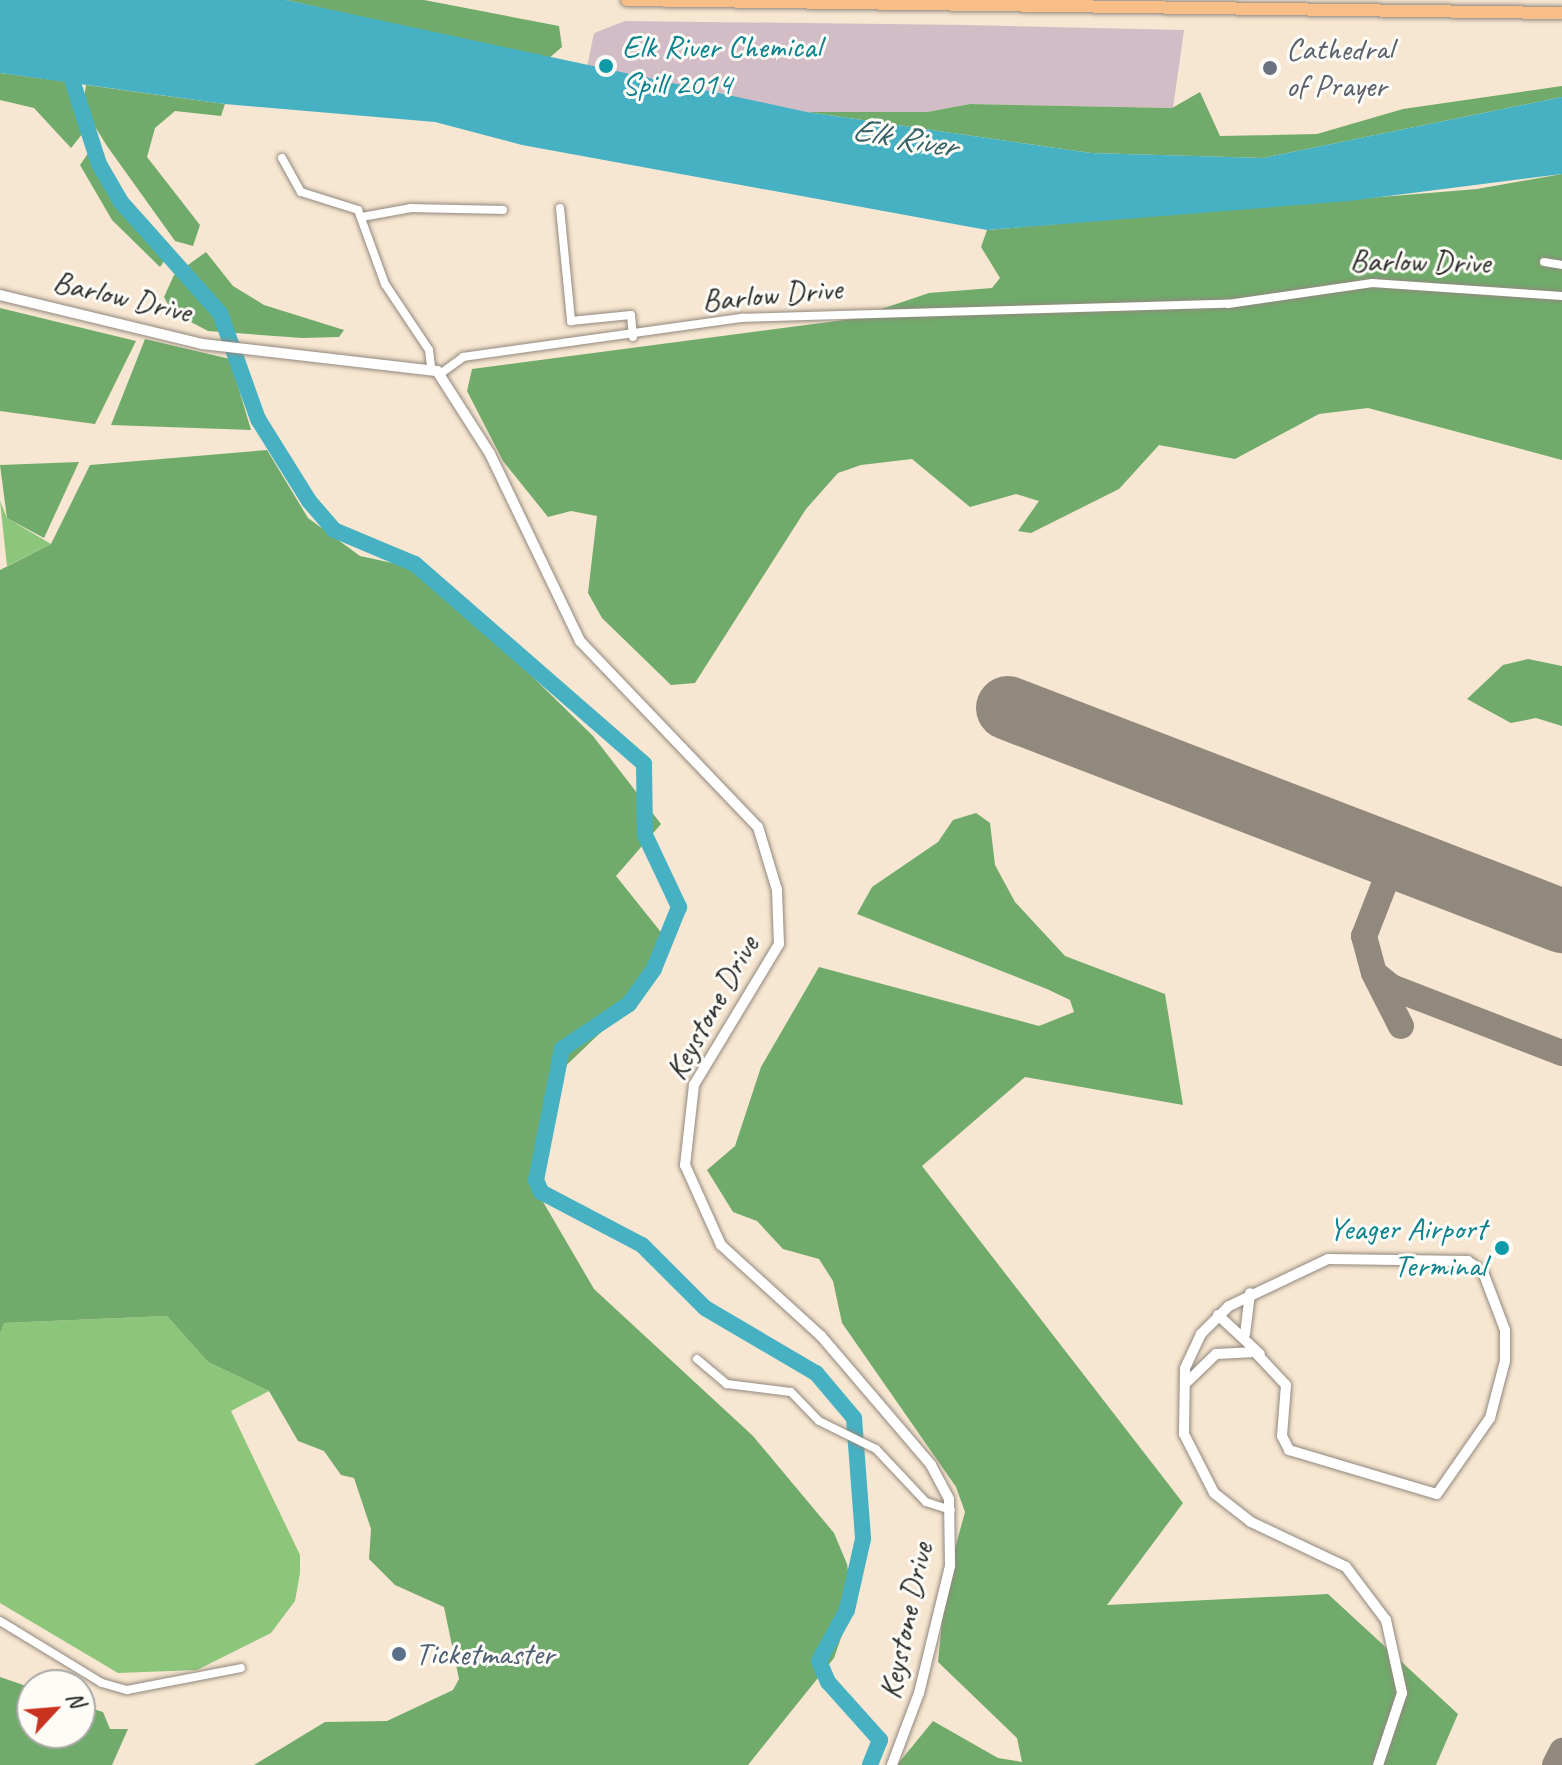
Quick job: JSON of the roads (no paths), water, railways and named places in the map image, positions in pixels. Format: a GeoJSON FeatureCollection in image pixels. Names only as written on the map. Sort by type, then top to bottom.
{"type":"FeatureCollection","features":[{"type":"Feature","properties":{"kind":"main road"},"geometry":{"type":"LineString","coordinates":[[627,0],[1562,13]]}},
{"type":"Feature","properties":{"kind":"street"},"geometry":{"type":"LineString","coordinates":[[282,158],[296,188],[349,202],[362,217],[411,208],[503,210]]}},
{"type":"Feature","properties":{"kind":"street"},"geometry":{"type":"LineString","coordinates":[[560,208],[571,321],[631,315],[633,337]]}},
{"type":"Feature","properties":{"kind":"street","name":"Keystone Drive"},"geometry":{"type":"LineString","coordinates":[[362,217],[385,284],[429,350],[436,371],[490,454],[580,641],[743,807],[768,850],[779,944],[694,1085],[683,1139],[691,1189],[721,1245],[821,1336],[931,1465],[952,1510],[950,1566],[931,1650],[892,1765]]}},
{"type":"Feature","properties":{"kind":"street"},"geometry":{"type":"LineString","coordinates":[[1544,262],[1562,265]]}},
{"type":"Feature","properties":{"kind":"street","name":"Barlow Drive"},"geometry":{"type":"LineString","coordinates":[[0,295],[213,345],[436,371],[463,357],[633,337],[742,318],[1228,304],[1372,283],[1562,296]]}},
{"type":"Feature","properties":{"kind":"street"},"geometry":{"type":"LineString","coordinates":[[1218,1315],[1245,1334],[1286,1385],[1282,1436],[1289,1450],[1431,1495],[1450,1484],[1490,1418],[1507,1343],[1486,1278],[1468,1261],[1341,1256],[1250,1293],[1218,1315],[1189,1358],[1184,1434],[1214,1493],[1251,1522],[1346,1567],[1386,1620],[1402,1693],[1378,1765]]}},
{"type":"Feature","properties":{"kind":"street"},"geometry":{"type":"LineString","coordinates":[[1245,1334],[1250,1293]]}},
{"type":"Feature","properties":{"kind":"street"},"geometry":{"type":"LineString","coordinates":[[1185,1384],[1216,1354],[1260,1354]]}},
{"type":"Feature","properties":{"kind":"street"},"geometry":{"type":"LineString","coordinates":[[697,1359],[727,1384],[786,1390],[848,1435],[865,1442],[918,1495],[952,1510]]}},
{"type":"Feature","properties":{"kind":"street"},"geometry":{"type":"LineString","coordinates":[[0,1621],[127,1690],[241,1668]]}},
{"type":"Feature","properties":{"kind":"water","name":"Elk River"},"geometry":{"type":"Polygon","coordinates":[[[0,0],[286,0],[807,112],[1091,153],[1263,158],[1562,97],[1562,174],[1349,201],[987,230],[522,145],[435,122],[225,104],[0,73],[0,0]]]}},
{"type":"Feature","properties":{"kind":"waterway"},"geometry":{"type":"LineString","coordinates":[[73,83],[99,164],[121,202],[220,313],[258,419],[309,501],[334,530],[415,564],[644,764],[645,835],[679,907],[654,969],[629,1004],[562,1049],[536,1180],[541,1192],[642,1245],[705,1308],[816,1373],[854,1418],[863,1539],[847,1610],[819,1661],[828,1682],[880,1740],[870,1765]]}},
{"type":"Feature","properties":{"kind":"place","name":"Elk River Chemical Spill 2014"},"geometry":{"type":"Point","coordinates":[606,66]}},
{"type":"Feature","properties":{"kind":"place","name":"Cathedral of Prayer"},"geometry":{"type":"Point","coordinates":[1270,68]}},
{"type":"Feature","properties":{"kind":"place","name":"Yeager Airport Terminal"},"geometry":{"type":"Point","coordinates":[1502,1248]}},
{"type":"Feature","properties":{"kind":"place","name":"Ticketmaster"},"geometry":{"type":"Point","coordinates":[399,1654]}}]}
